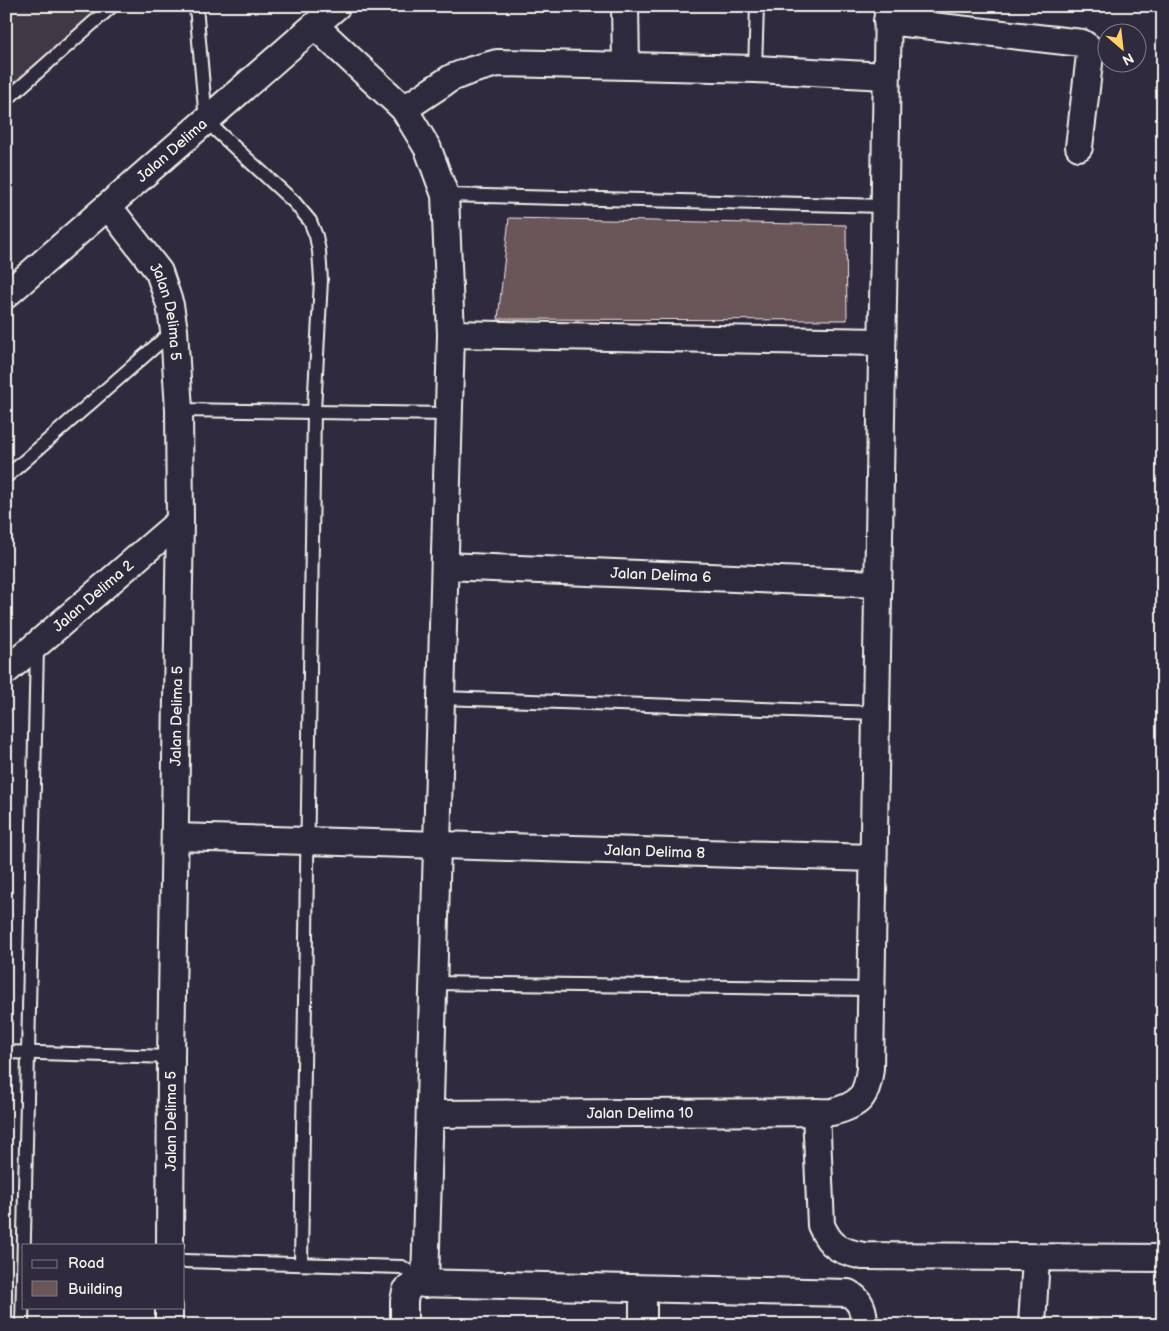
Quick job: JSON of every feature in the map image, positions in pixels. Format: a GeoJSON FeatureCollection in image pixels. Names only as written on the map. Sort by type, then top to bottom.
{"type":"FeatureCollection","features":[{"type":"Feature","properties":{"kind":"street","name":"Jalan Delima"},"geometry":{"type":"LineString","coordinates":[[6,295],[337,6]]}},
{"type":"Feature","properties":{"kind":"street"},"geometry":{"type":"LineString","coordinates":[[625,6],[626,66]]}},
{"type":"Feature","properties":{"kind":"street"},"geometry":{"type":"LineString","coordinates":[[871,990],[888,13],[1082,43],[1088,47],[1090,55],[1079,146]]}},
{"type":"Feature","properties":{"kind":"street"},"geometry":{"type":"LineString","coordinates":[[315,26],[404,108],[428,149],[445,195],[451,334],[425,1284]]}},
{"type":"Feature","properties":{"kind":"street"},"geometry":{"type":"LineString","coordinates":[[404,108],[451,78],[497,63],[755,69],[886,76]]}},
{"type":"Feature","properties":{"kind":"street","name":"Jalan Delima 5"},"geometry":{"type":"LineString","coordinates":[[108,206],[159,272],[170,305],[174,330],[179,410],[180,521],[171,1057],[170,1244]]}},
{"type":"Feature","properties":{"kind":"street"},"geometry":{"type":"LineString","coordinates":[[451,334],[882,342]]}},
{"type":"Feature","properties":{"kind":"street","name":"Jalan Delima 2"},"geometry":{"type":"LineString","coordinates":[[6,670],[180,521]]}},
{"type":"Feature","properties":{"kind":"street","name":"Jalan Delima 6"},"geometry":{"type":"LineString","coordinates":[[444,566],[878,584]]}},
{"type":"Feature","properties":{"kind":"street","name":"Jalan Delima 8"},"geometry":{"type":"LineString","coordinates":[[175,837],[873,858]]}},
{"type":"Feature","properties":{"kind":"street","name":"Jalan Delima 10"},"geometry":{"type":"LineString","coordinates":[[430,1114],[832,1112],[850,1107],[864,1095],[868,1084],[871,990]]}},
{"type":"Feature","properties":{"kind":"street"},"geometry":{"type":"LineString","coordinates":[[816,1112],[821,1225],[827,1239],[844,1252],[863,1256],[1163,1258]]}},
{"type":"Feature","properties":{"kind":"street"},"geometry":{"type":"LineString","coordinates":[[1032,1325],[1036,1258]]}},
{"type":"Feature","properties":{"kind":"street"},"geometry":{"type":"LineString","coordinates":[[404,1325],[406,1291],[415,1283],[848,1294],[857,1298],[862,1308],[864,1325]]}},
{"type":"Feature","properties":{"kind":"street"},"geometry":{"type":"LineString","coordinates":[[169,1325],[170,1308]]}},
{"type":"Feature","properties":{"kind":"lane"},"geometry":{"type":"LineString","coordinates":[[6,100],[112,6]]}},
{"type":"Feature","properties":{"kind":"lane"},"geometry":{"type":"LineString","coordinates":[[196,6],[206,121],[294,202],[310,221],[319,251],[321,280],[314,411],[301,1264]]}},
{"type":"Feature","properties":{"kind":"lane"},"geometry":{"type":"LineString","coordinates":[[755,69],[757,6]]}},
{"type":"Feature","properties":{"kind":"lane"},"geometry":{"type":"LineString","coordinates":[[445,195],[884,206]]}},
{"type":"Feature","properties":{"kind":"lane"},"geometry":{"type":"LineString","coordinates":[[6,477],[174,330]]}},
{"type":"Feature","properties":{"kind":"lane"},"geometry":{"type":"LineString","coordinates":[[179,410],[448,414]]}},
{"type":"Feature","properties":{"kind":"lane"},"geometry":{"type":"LineString","coordinates":[[23,1244],[37,644]]}},
{"type":"Feature","properties":{"kind":"lane"},"geometry":{"type":"LineString","coordinates":[[441,698],[876,713]]}},
{"type":"Feature","properties":{"kind":"lane"},"geometry":{"type":"LineString","coordinates":[[433,983],[871,990]]}},
{"type":"Feature","properties":{"kind":"lane"},"geometry":{"type":"LineString","coordinates":[[6,1052],[171,1057]]}},
{"type":"Feature","properties":{"kind":"lane"},"geometry":{"type":"LineString","coordinates":[[185,1260],[402,1267],[425,1284]]}},
{"type":"Feature","properties":{"kind":"lane"},"geometry":{"type":"LineString","coordinates":[[22,1308],[22,1325]]}},
{"type":"Feature","properties":{"kind":"shaded area"},"geometry":{"type":"Polygon","coordinates":[[[6,6],[119,6],[6,105],[6,6]]]}},
{"type":"Feature","properties":{"kind":"building"},"geometry":{"type":"Polygon","coordinates":[[[509,218],[846,225],[847,320],[498,319],[509,218]]]}}]}
